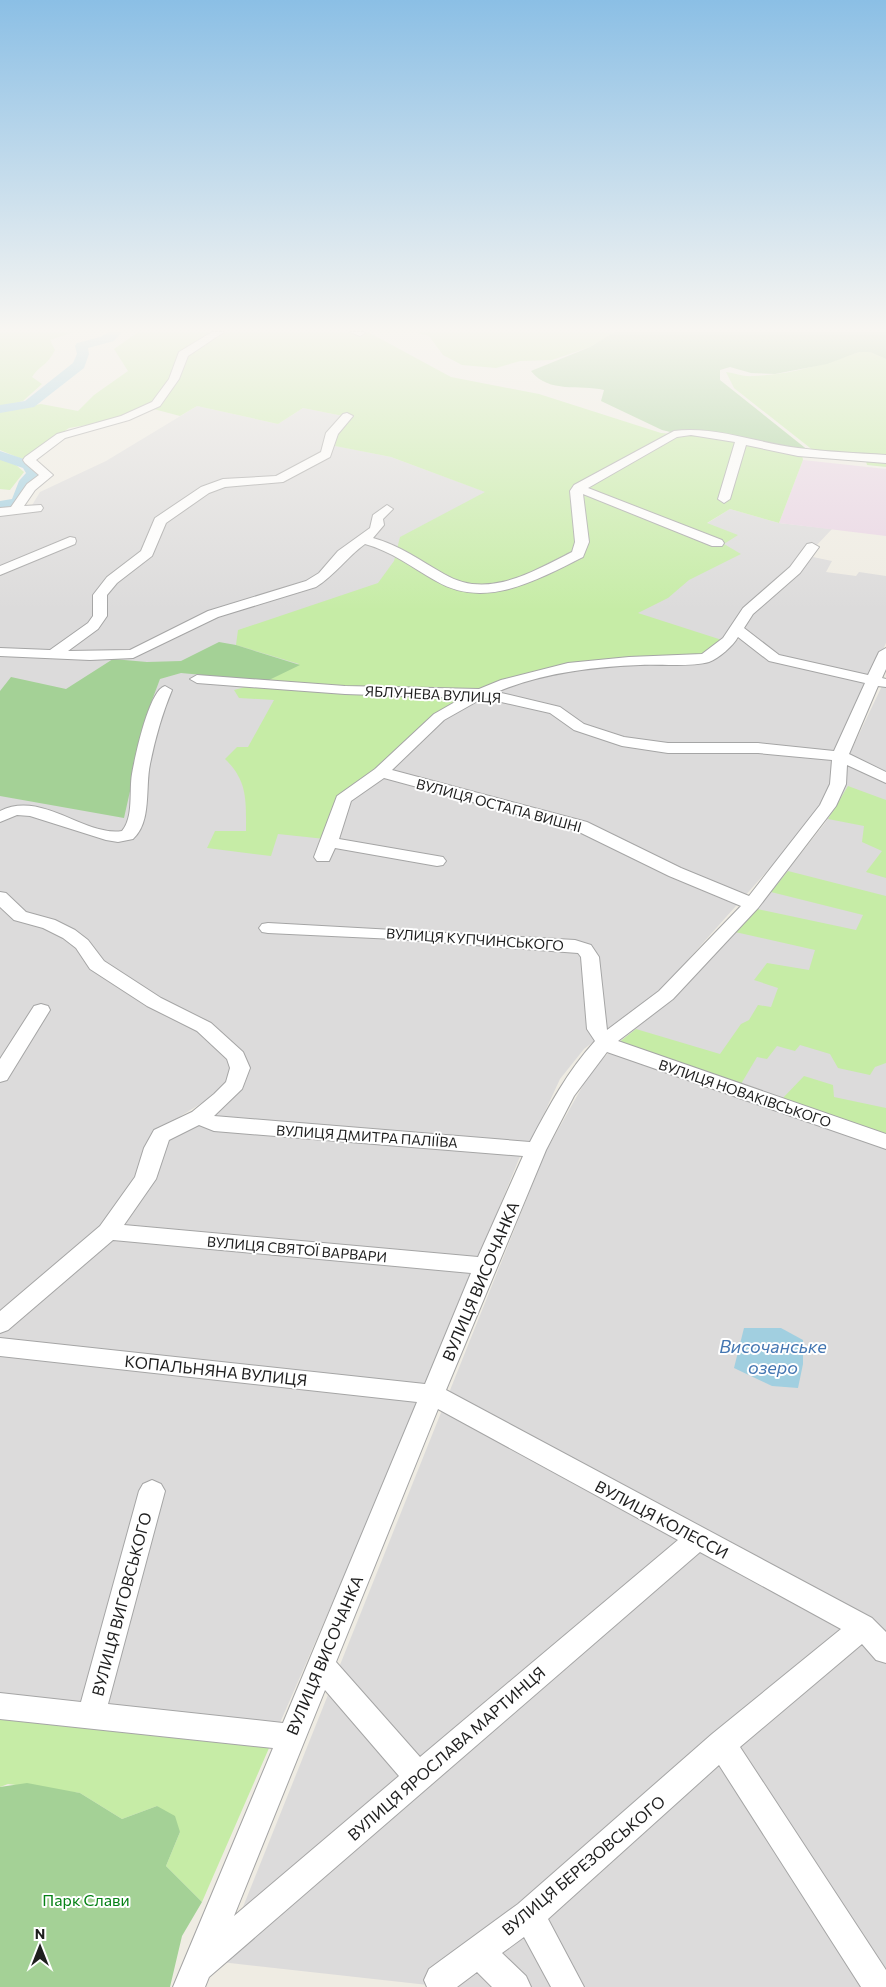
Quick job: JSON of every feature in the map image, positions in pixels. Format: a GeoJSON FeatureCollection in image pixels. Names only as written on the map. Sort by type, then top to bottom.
{"type":"FeatureCollection","features":[{"type":"Feature","properties":{"kind":"street"},"geometry":{"type":"LineString","coordinates":[[14,510],[32,487],[47,475],[29,460],[61,436],[101,425]]}},
{"type":"Feature","properties":{"kind":"street"},"geometry":{"type":"LineString","coordinates":[[52,655],[93,626],[100,616],[100,594],[112,580],[147,553],[160,520],[205,490],[223,483],[279,479],[326,454],[332,433],[339,425]]}},
{"type":"Feature","properties":{"kind":"street"},"geometry":{"type":"LineString","coordinates":[[362,539],[381,543],[453,585],[474,589],[508,586],[578,554],[582,542],[576,491],[578,488],[674,434],[711,434],[798,452],[886,459]]}},
{"type":"Feature","properties":{"kind":"street"},"geometry":{"type":"LineString","coordinates":[[724,499],[741,441]]}},
{"type":"Feature","properties":{"kind":"street"},"geometry":{"type":"LineString","coordinates":[[578,488],[716,543]]}},
{"type":"Feature","properties":{"kind":"street"},"geometry":{"type":"LineString","coordinates":[[0,512],[37,508]]}},
{"type":"Feature","properties":{"kind":"street"},"geometry":{"type":"LineString","coordinates":[[0,652],[52,655],[133,654],[212,614],[311,584],[324,576],[343,554],[375,530],[378,525],[377,518],[387,509]]}},
{"type":"Feature","properties":{"kind":"street"},"geometry":{"type":"LineString","coordinates":[[0,571],[70,541]]}},
{"type":"Feature","properties":{"kind":"street"},"geometry":{"type":"LineString","coordinates":[[437,862],[326,849],[343,799],[381,772],[438,717],[506,683],[568,667],[629,661],[706,658],[729,641],[748,611],[795,570],[812,546]]}},
{"type":"Feature","properties":{"kind":"street"},"geometry":{"type":"LineString","coordinates":[[736,629],[774,658],[880,682]]}},
{"type":"Feature","properties":{"kind":"street","name":"ВУЛИЦЯ ВИСОЧАНКА"},"geometry":{"type":"LineString","coordinates":[[192,1977],[485,1266],[536,1150],[565,1094],[584,1066],[605,1042],[666,995],[752,904],[828,806],[838,784],[840,756],[880,682],[886,652]]}},
{"type":"Feature","properties":{"kind":"street","name":"ЯБЛУНЕВА ВУЛИЦЯ"},"geometry":{"type":"LineString","coordinates":[[197,679],[327,689],[484,694],[555,710],[579,727],[622,741],[668,748],[758,748],[840,756],[886,778]]}},
{"type":"Feature","properties":{"kind":"street"},"geometry":{"type":"LineString","coordinates":[[0,817],[17,810],[25,810],[48,815],[110,836],[128,835],[132,832],[136,816],[140,775],[156,708],[165,690]]}},
{"type":"Feature","properties":{"kind":"street","name":"ВУЛИЦЯ ОСТАПА ВИШНІ"},"geometry":{"type":"LineString","coordinates":[[381,772],[581,826],[675,872],[752,904]]}},
{"type":"Feature","properties":{"kind":"street"},"geometry":{"type":"LineString","coordinates":[[0,897],[20,916],[49,924],[69,934],[82,944],[97,964],[154,1002],[204,1028],[222,1042],[236,1057],[240,1068],[236,1084],[199,1116],[161,1135],[154,1148],[145,1179],[108,1232],[0,1324]]}},
{"type":"Feature","properties":{"kind":"street","name":"ВУЛИЦЯ КУПЧИНСЬКОГО"},"geometry":{"type":"LineString","coordinates":[[268,928],[405,934],[575,946],[585,949],[590,957],[598,1029],[605,1042]]}},
{"type":"Feature","properties":{"kind":"street"},"geometry":{"type":"LineString","coordinates":[[0,1075],[41,1010]]}},
{"type":"Feature","properties":{"kind":"street","name":"ВУЛИЦЯ НОВАКІВСЬКОГО"},"geometry":{"type":"LineString","coordinates":[[605,1042],[617,1049],[886,1142]]}},
{"type":"Feature","properties":{"kind":"street","name":"ВУЛИЦЯ ДМИТРА ПАЛІЇВА"},"geometry":{"type":"LineString","coordinates":[[199,1116],[214,1124],[536,1150]]}},
{"type":"Feature","properties":{"kind":"street","name":"ВУЛИЦЯ СВЯТОЇ ВАРВАРИ"},"geometry":{"type":"LineString","coordinates":[[108,1232],[485,1266]]}},
{"type":"Feature","properties":{"kind":"street","name":"КОПАЛЬНЯНА ВУЛИЦЯ"},"geometry":{"type":"LineString","coordinates":[[0,1347],[432,1394]]}},
{"type":"Feature","properties":{"kind":"street","name":"ВУЛИЦЯ КОЛЕССИ"},"geometry":{"type":"LineString","coordinates":[[432,1394],[697,1539],[863,1627],[886,1650]]}},
{"type":"Feature","properties":{"kind":"street","name":"ВУЛИЦЯ ВИГОВСЬКОГО"},"geometry":{"type":"LineString","coordinates":[[91,1716],[152,1491]]}},
{"type":"Feature","properties":{"kind":"street","name":"ВУЛИЦЯ ЯРОСЛАВА МАРТИНЦЯ"},"geometry":{"type":"LineString","coordinates":[[192,1977],[419,1777],[697,1539]]}},
{"type":"Feature","properties":{"kind":"street","name":"ВУЛИЦЯ БЕРЕЗОВСЬКОГО"},"geometry":{"type":"LineString","coordinates":[[440,1980],[530,1915],[722,1744],[863,1627]]}},
{"type":"Feature","properties":{"kind":"street"},"geometry":{"type":"LineString","coordinates":[[320,1664],[419,1777]]}},
{"type":"Feature","properties":{"kind":"street","name":"ВУЛИЦЯ ВИГОВСЬКОГО"},"geometry":{"type":"LineString","coordinates":[[0,1706],[290,1737]]}},
{"type":"Feature","properties":{"kind":"street"},"geometry":{"type":"LineString","coordinates":[[722,1744],[879,1987]]}},
{"type":"Feature","properties":{"kind":"street"},"geometry":{"type":"LineString","coordinates":[[530,1915],[568,1987]]}},
{"type":"Feature","properties":{"kind":"street"},"geometry":{"type":"LineString","coordinates":[[478,1952],[515,1987]]}},
{"type":"Feature","properties":{"kind":"shaded area"},"geometry":{"type":"Polygon","coordinates":[[[166,425],[345,425],[336,446],[391,457],[486,492],[706,524],[730,509],[779,523],[832,529],[726,641],[567,666],[453,704],[347,802],[440,722],[485,696],[553,712],[620,743],[832,758],[832,783],[823,801],[793,842],[661,990],[584,1049],[560,1079],[530,1144],[219,1122],[208,1115],[238,1090],[245,1058],[231,1085],[171,1122],[159,1132],[140,1179],[104,1229],[0,1311],[0,507],[31,507],[40,492],[106,461],[166,425]]]}},
{"type":"Feature","properties":{"kind":"shaded area"},"geometry":{"type":"Polygon","coordinates":[[[803,460],[886,469],[886,536],[779,523],[803,460]]]}},
{"type":"Feature","properties":{"kind":"shaded area"},"geometry":{"type":"Polygon","coordinates":[[[813,557],[832,561],[826,572],[856,576],[859,572],[886,576],[886,643],[870,678],[777,656],[741,628],[752,612],[797,575],[813,557]]]}},
{"type":"Feature","properties":{"kind":"shaded area"},"geometry":{"type":"Polygon","coordinates":[[[742,637],[770,658],[866,683],[836,753],[667,746],[624,739],[582,725],[565,714],[534,700],[513,697],[497,691],[569,669],[708,660],[742,637]]]}},
{"type":"Feature","properties":{"kind":"shaded area"},"geometry":{"type":"Polygon","coordinates":[[[882,686],[886,687],[886,1987],[446,1987],[221,1962],[545,1153],[591,1071],[618,1043],[673,997],[757,909],[825,823],[841,794],[848,757],[882,686]]]}},
{"type":"Feature","properties":{"kind":"shaded area"},"geometry":{"type":"Polygon","coordinates":[[[190,1125],[521,1154],[420,1402],[276,1732],[0,1702],[0,1325],[106,1240],[165,1137],[190,1125]]]}},
{"type":"Feature","properties":{"kind":"green space"},"geometry":{"type":"Polygon","coordinates":[[[0,425],[89,425],[69,428],[24,460],[0,450],[0,425]]]}},
{"type":"Feature","properties":{"kind":"green space"},"geometry":{"type":"Polygon","coordinates":[[[343,425],[635,425],[661,433],[741,440],[802,455],[803,460],[779,523],[730,509],[707,523],[738,535],[724,544],[741,554],[689,580],[668,598],[638,613],[725,641],[705,655],[567,666],[484,690],[339,799],[325,839],[278,834],[271,856],[207,848],[215,831],[246,831],[245,801],[242,784],[233,767],[225,759],[237,747],[248,747],[274,700],[239,698],[234,690],[267,681],[299,664],[236,645],[238,630],[378,583],[394,561],[400,537],[485,492],[391,457],[335,446],[338,433],[343,425]]]}},
{"type":"Feature","properties":{"kind":"green space"},"geometry":{"type":"Polygon","coordinates":[[[651,425],[776,425],[809,451],[741,440],[687,436],[662,430],[651,425]]]}},
{"type":"Feature","properties":{"kind":"green space"},"geometry":{"type":"Polygon","coordinates":[[[781,425],[886,425],[886,467],[867,465],[866,461],[814,451],[781,425]]]}},
{"type":"Feature","properties":{"kind":"green space"},"geometry":{"type":"Polygon","coordinates":[[[0,459],[16,465],[24,472],[10,490],[0,489],[0,459]]]}},
{"type":"Feature","properties":{"kind":"green space"},"geometry":{"type":"Polygon","coordinates":[[[219,642],[236,645],[300,665],[267,681],[181,673],[160,679],[148,711],[124,818],[0,796],[0,691],[11,677],[66,689],[113,659],[147,662],[181,661],[219,642]]]}},
{"type":"Feature","properties":{"kind":"green space"},"geometry":{"type":"Polygon","coordinates":[[[848,786],[886,800],[886,878],[866,872],[882,851],[862,842],[864,826],[828,819],[848,786]]]}},
{"type":"Feature","properties":{"kind":"green space"},"geometry":{"type":"Polygon","coordinates":[[[788,871],[886,896],[886,1063],[875,1067],[870,1075],[838,1068],[830,1054],[800,1045],[795,1051],[777,1046],[767,1059],[757,1057],[741,1084],[618,1043],[636,1029],[720,1054],[741,1024],[749,1020],[758,1005],[771,1007],[778,988],[754,980],[767,963],[809,970],[815,950],[735,932],[757,909],[856,930],[863,915],[771,892],[788,871]]]}},
{"type":"Feature","properties":{"kind":"green space"},"geometry":{"type":"Polygon","coordinates":[[[804,1076],[833,1085],[834,1097],[886,1108],[886,1138],[781,1100],[804,1076]]]}},
{"type":"Feature","properties":{"kind":"green space"},"geometry":{"type":"Polygon","coordinates":[[[0,1702],[276,1732],[202,1902],[166,1866],[180,1832],[157,1806],[122,1819],[80,1793],[8,1784],[0,1787],[0,1702]]]}},
{"type":"Feature","properties":{"kind":"green space","name":"Парк Слави"},"geometry":{"type":"Polygon","coordinates":[[[27,1783],[80,1793],[122,1819],[157,1806],[175,1816],[180,1832],[166,1866],[202,1902],[182,1936],[170,1987],[0,1987],[0,1787],[27,1783]]]}},
{"type":"Feature","properties":{"kind":"water","name":"Височанське озеро"},"geometry":{"type":"Polygon","coordinates":[[[744,1328],[781,1328],[803,1340],[803,1364],[798,1388],[772,1386],[734,1368],[744,1328]]]}},
{"type":"Feature","properties":{"kind":"waterway"},"geometry":{"type":"LineString","coordinates":[[0,455],[28,465],[34,473],[26,481],[18,502],[0,506]]}}]}
